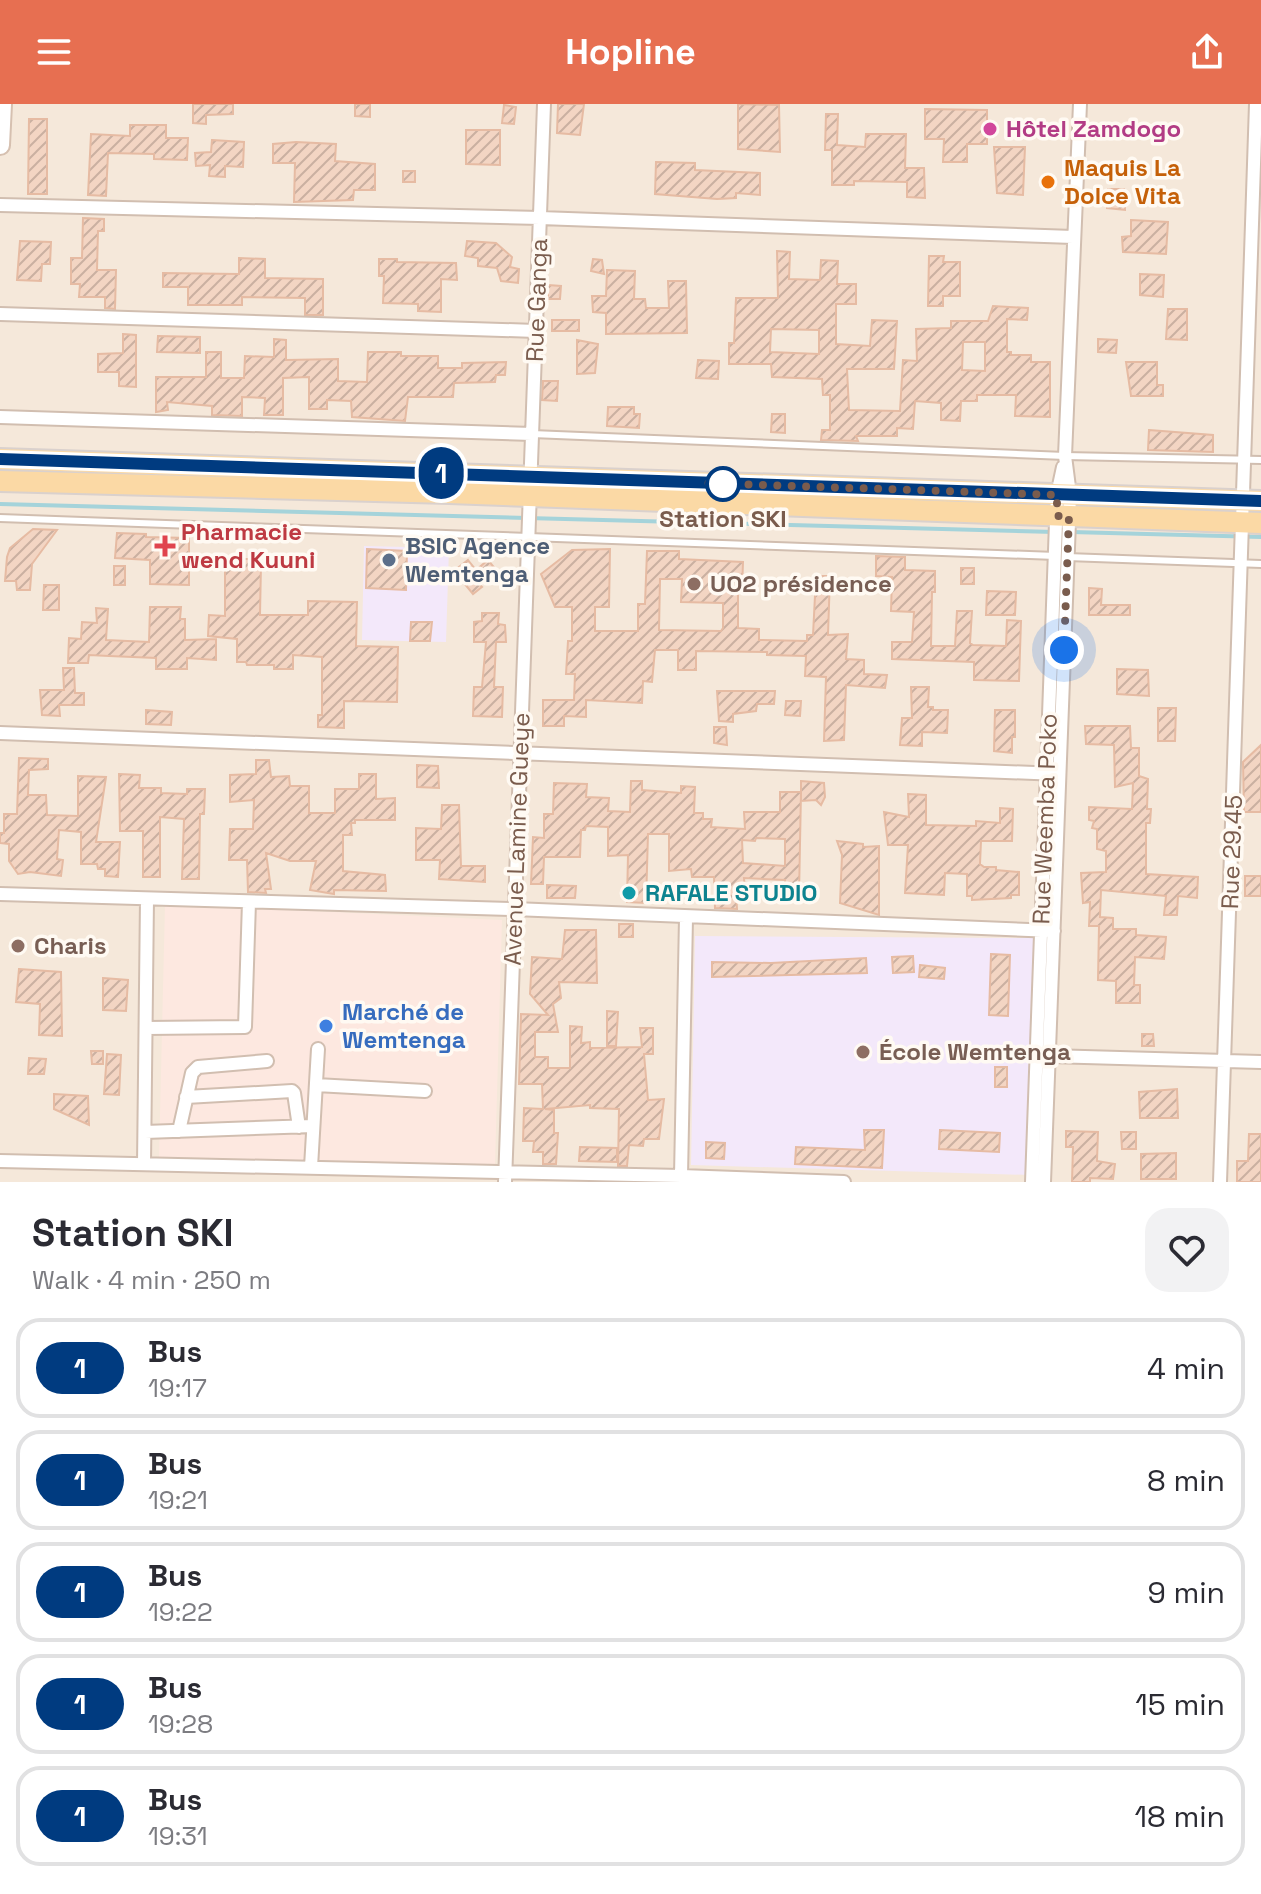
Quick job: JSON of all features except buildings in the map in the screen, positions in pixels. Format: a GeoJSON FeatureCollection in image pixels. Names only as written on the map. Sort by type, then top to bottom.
{"type":"FeatureCollection","features":[{"type":"Feature","properties":{"kind":"main road"},"geometry":{"type":"LineString","coordinates":[[0,145],[2,104]]}},
{"type":"Feature","properties":{"kind":"main road"},"geometry":{"type":"LineString","coordinates":[[0,459],[530,486],[1063,506],[1251,522]]}},
{"type":"Feature","properties":{"kind":"main road"},"geometry":{"type":"LineString","coordinates":[[0,481],[530,486]]}},
{"type":"Feature","properties":{"kind":"main road"},"geometry":{"type":"LineString","coordinates":[[1063,506],[1252,501]]}},
{"type":"Feature","properties":{"kind":"street","name":"Rue Ganga"},"geometry":{"type":"LineString","coordinates":[[530,486],[544,104]]}},
{"type":"Feature","properties":{"kind":"street","name":"Rue Weemba Poko"},"geometry":{"type":"LineString","coordinates":[[1032,1182],[1047,931],[1080,104]]}},
{"type":"Feature","properties":{"kind":"street","name":"Rue 29.45"},"geometry":{"type":"LineString","coordinates":[[1220,1182],[1240,563],[1251,522],[1252,501],[1243,460],[1256,104]]}},
{"type":"Feature","properties":{"kind":"street"},"geometry":{"type":"LineString","coordinates":[[0,205],[540,218],[1073,237]]}},
{"type":"Feature","properties":{"kind":"street"},"geometry":{"type":"LineString","coordinates":[[0,314],[536,331]]}},
{"type":"Feature","properties":{"kind":"street"},"geometry":{"type":"LineString","coordinates":[[0,417],[532,434]]}},
{"type":"Feature","properties":{"kind":"street","name":"Avenue Lamine Gueye"},"geometry":{"type":"LineString","coordinates":[[505,1177],[530,486]]}},
{"type":"Feature","properties":{"kind":"street"},"geometry":{"type":"LineString","coordinates":[[0,733],[1053,773]]}},
{"type":"Feature","properties":{"kind":"street"},"geometry":{"type":"LineString","coordinates":[[0,894],[514,909],[1047,931]]}},
{"type":"Feature","properties":{"kind":"street"},"geometry":{"type":"LineString","coordinates":[[144,1164],[147,899]]}},
{"type":"Feature","properties":{"kind":"street"},"geometry":{"type":"LineString","coordinates":[[146,1028],[245,1027],[249,902]]}},
{"type":"Feature","properties":{"kind":"street"},"geometry":{"type":"LineString","coordinates":[[681,1176],[686,918]]}},
{"type":"Feature","properties":{"kind":"street","name":"Rue Weemba Poko"},"geometry":{"type":"LineString","coordinates":[[1044,1182],[1049,1056],[1047,931]]}},
{"type":"Feature","properties":{"kind":"street"},"geometry":{"type":"LineString","coordinates":[[311,1167],[318,1049]]}},
{"type":"Feature","properties":{"kind":"street"},"geometry":{"type":"LineString","coordinates":[[1049,1056],[1261,1062]]}},
{"type":"Feature","properties":{"kind":"street"},"geometry":{"type":"LineString","coordinates":[[179,1131],[192,1073],[198,1067],[267,1061]]}},
{"type":"Feature","properties":{"kind":"street"},"geometry":{"type":"LineString","coordinates":[[316,1085],[425,1091]]}},
{"type":"Feature","properties":{"kind":"street"},"geometry":{"type":"LineString","coordinates":[[186,1097],[292,1091],[299,1127]]}},
{"type":"Feature","properties":{"kind":"street"},"geometry":{"type":"LineString","coordinates":[[145,1132],[313,1126]]}},
{"type":"Feature","properties":{"kind":"street"},"geometry":{"type":"LineString","coordinates":[[0,1161],[311,1167],[505,1177],[681,1176],[844,1182]]}},
{"type":"Feature","properties":{"kind":"lane"},"geometry":{"type":"LineString","coordinates":[[532,434],[1065,456],[1261,460]]}},
{"type":"Feature","properties":{"kind":"lane"},"geometry":{"type":"LineString","coordinates":[[0,518],[1261,564]]}},
{"type":"Feature","properties":{"kind":"shaded area"},"geometry":{"type":"Polygon","coordinates":[[[0,104],[1261,104],[1261,1182],[0,1182],[0,104]]]}},
{"type":"Feature","properties":{"kind":"shaded area"},"geometry":{"type":"Polygon","coordinates":[[[364,546],[449,548],[446,642],[362,640],[364,546]]]}},
{"type":"Feature","properties":{"kind":"shaded area"},"geometry":{"type":"Polygon","coordinates":[[[165,904],[502,920],[495,1165],[159,1157],[165,904]]]}},
{"type":"Feature","properties":{"kind":"shaded area","name":"École Wemtenga"},"geometry":{"type":"Polygon","coordinates":[[[695,936],[1037,938],[1030,1175],[691,1165],[695,936]]]}},
{"type":"Feature","properties":{"kind":"waterway"},"geometry":{"type":"LineString","coordinates":[[0,504],[1055,532]]}},
{"type":"Feature","properties":{"kind":"waterway"},"geometry":{"type":"LineString","coordinates":[[1071,532],[1261,537]]}},
{"type":"Feature","properties":{"kind":"bus line","name":"1"},"geometry":{"type":"LineString","coordinates":[[0,459],[1261,501]]}},
{"type":"Feature","properties":{"kind":"place","name":"Hôtel Zamdogo"},"geometry":{"type":"Point","coordinates":[990,129]}},
{"type":"Feature","properties":{"kind":"place","name":"Maquis La Dolce Vita"},"geometry":{"type":"Point","coordinates":[1048,182]}},
{"type":"Feature","properties":{"kind":"place","name":"Station SKI"},"geometry":{"type":"Point","coordinates":[723,484]}},
{"type":"Feature","properties":{"kind":"place","name":"Pharmacie wend Kuuni"},"geometry":{"type":"Point","coordinates":[165,546]}},
{"type":"Feature","properties":{"kind":"place","name":"BSIC Agence Wemtenga"},"geometry":{"type":"Point","coordinates":[389,560]}},
{"type":"Feature","properties":{"kind":"place","name":"UO2 présidence"},"geometry":{"type":"Point","coordinates":[694,584]}},
{"type":"Feature","properties":{"kind":"place","name":"RAFALE STUDIO"},"geometry":{"type":"Point","coordinates":[629,893]}},
{"type":"Feature","properties":{"kind":"place","name":"Charis"},"geometry":{"type":"Point","coordinates":[18,946]}},
{"type":"Feature","properties":{"kind":"place","name":"Marché de Wemtenga"},"geometry":{"type":"Point","coordinates":[326,1026]}},
{"type":"Feature","properties":{"kind":"place","name":"École Wemtenga"},"geometry":{"type":"Point","coordinates":[863,1052]}},
{"type":"Feature","properties":{"kind":"route"},"geometry":{"type":"LineString","coordinates":[[723,484],[707,483],[1057,495],[1057,516],[1069,516],[1064,650]]}}]}
